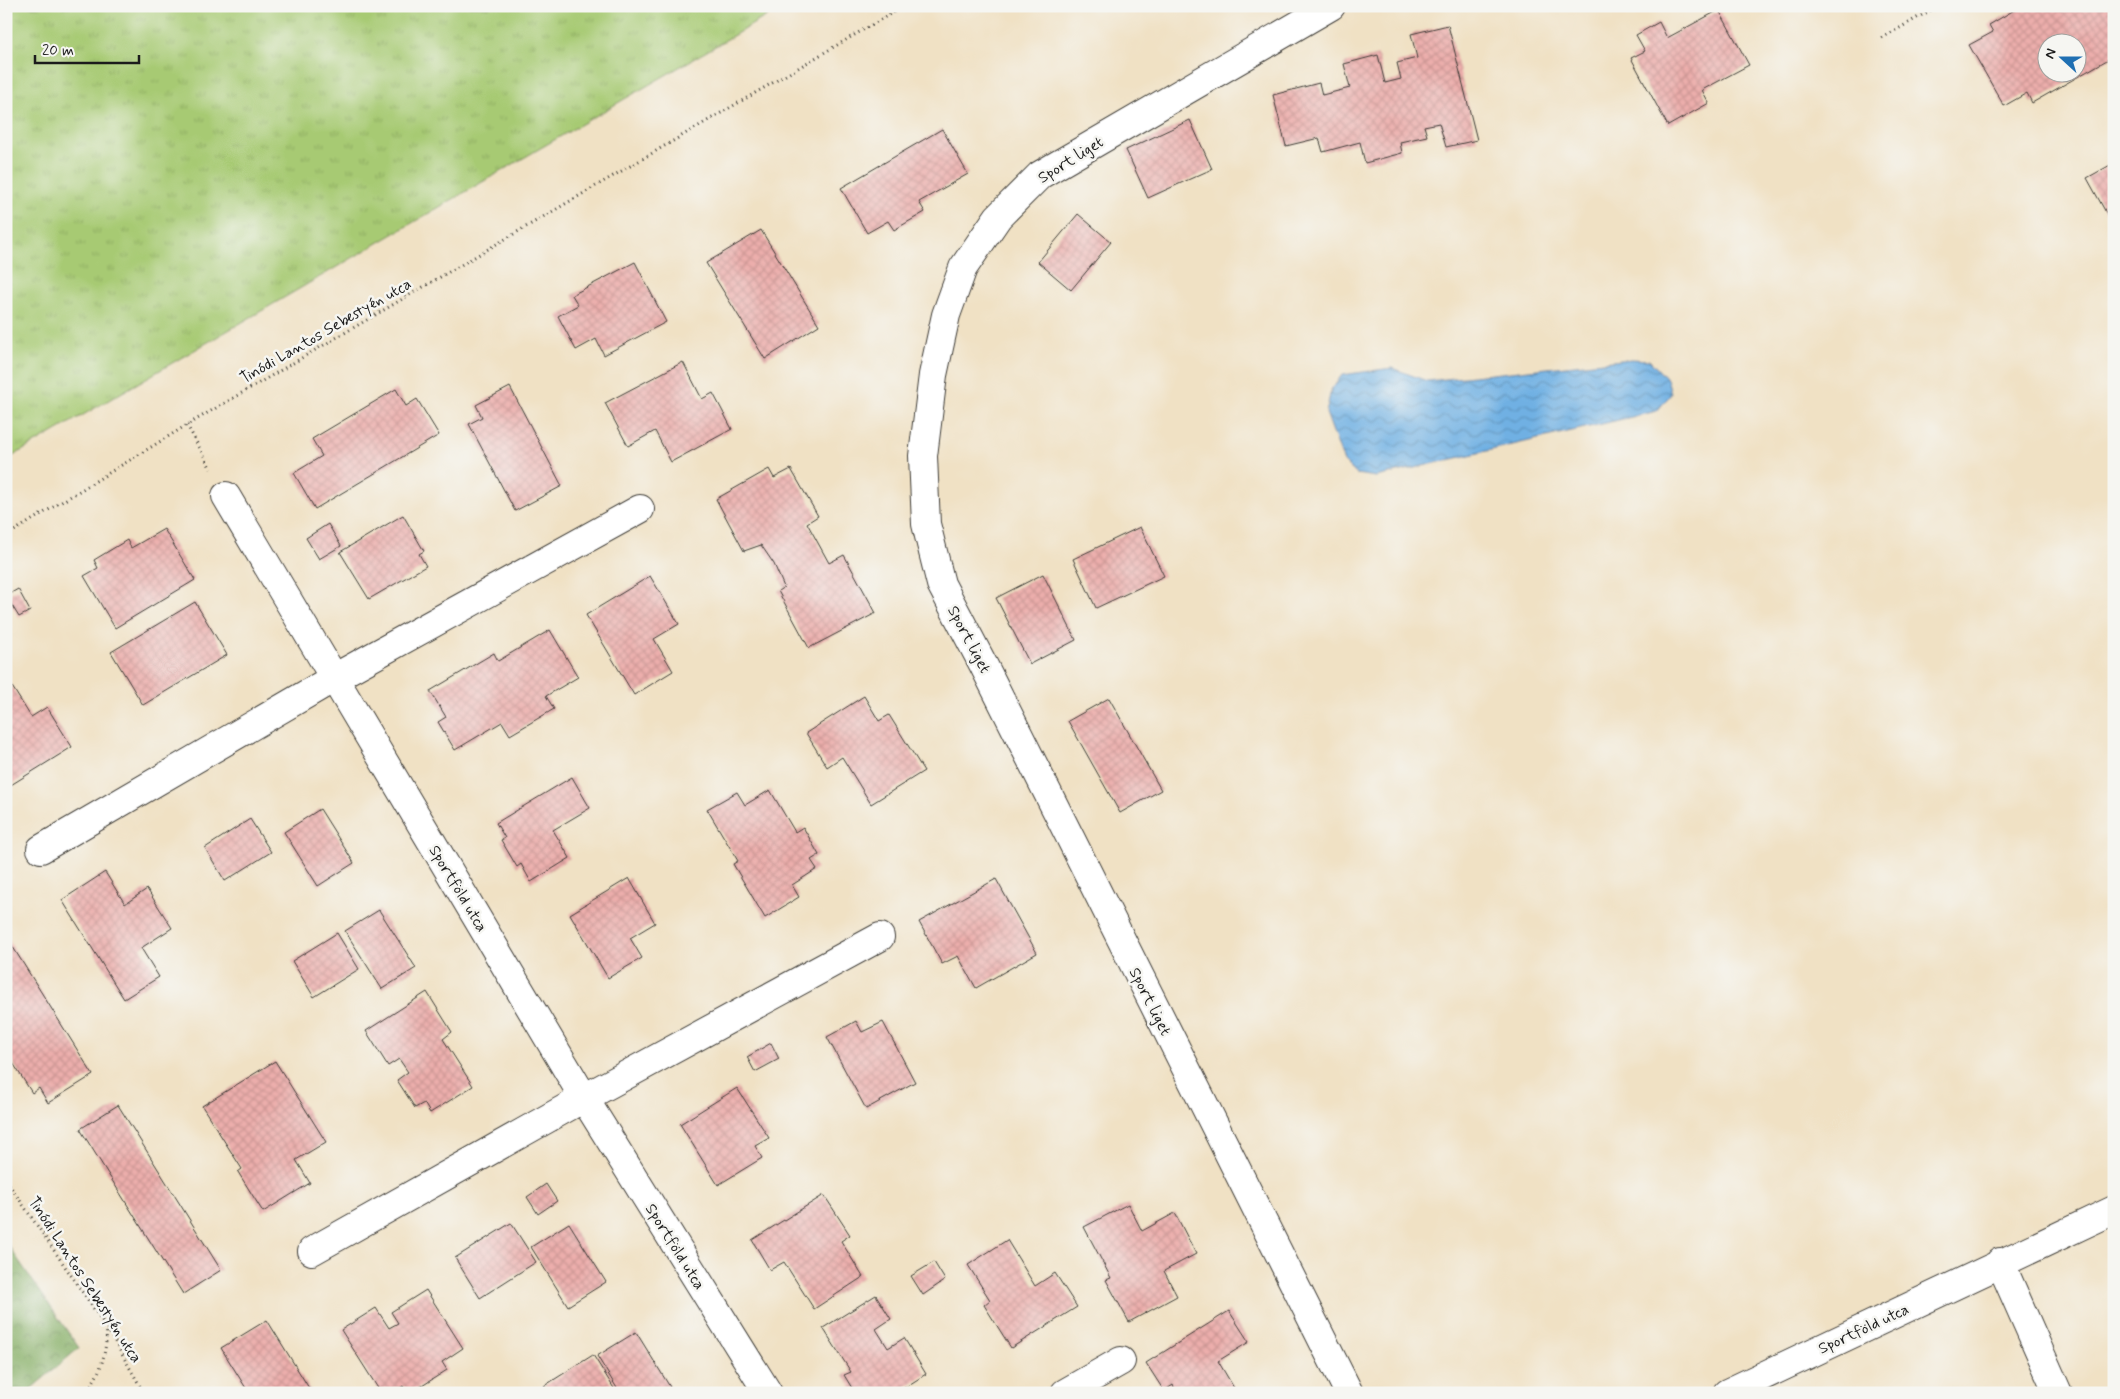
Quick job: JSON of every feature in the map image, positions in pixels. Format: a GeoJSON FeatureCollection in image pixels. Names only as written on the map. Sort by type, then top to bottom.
{"type":"FeatureCollection","features":[{"type":"Feature","properties":{"kind":"street","name":"Sport liget"},"geometry":{"type":"LineString","coordinates":[[1331,6],[1040,175],[998,216],[963,268],[946,315],[933,375],[923,456],[926,524],[941,584],[1349,1393]]}},
{"type":"Feature","properties":{"kind":"street","name":"Sportföld utca"},"geometry":{"type":"LineString","coordinates":[[226,496],[584,1098],[768,1393]]}},
{"type":"Feature","properties":{"kind":"street"},"geometry":{"type":"LineString","coordinates":[[41,849],[334,678],[640,509]]}},
{"type":"Feature","properties":{"kind":"street"},"geometry":{"type":"LineString","coordinates":[[312,1251],[584,1098],[880,937]]}},
{"type":"Feature","properties":{"kind":"street","name":"Sportföld utca"},"geometry":{"type":"LineString","coordinates":[[1727,1393],[2000,1262],[2114,1210]]}},
{"type":"Feature","properties":{"kind":"street"},"geometry":{"type":"LineString","coordinates":[[2000,1262],[2058,1393]]}},
{"type":"Feature","properties":{"kind":"street"},"geometry":{"type":"LineString","coordinates":[[1065,1393],[1121,1361]]}},
{"type":"Feature","properties":{"kind":"path","name":"Tinódi Lantos Sebestyén utca"},"geometry":{"type":"LineString","coordinates":[[6,536],[187,425],[904,6]]}},
{"type":"Feature","properties":{"kind":"path"},"geometry":{"type":"LineString","coordinates":[[1882,38],[1938,6]]}},
{"type":"Feature","properties":{"kind":"path"},"geometry":{"type":"LineString","coordinates":[[187,425],[226,496]]}},
{"type":"Feature","properties":{"kind":"path","name":"Tinódi Lantos Sebestyén utca"},"geometry":{"type":"LineString","coordinates":[[6,1180],[107,1328],[144,1393]]}},
{"type":"Feature","properties":{"kind":"path"},"geometry":{"type":"LineString","coordinates":[[85,1393],[91,1386],[106,1355],[107,1328]]}},
{"type":"Feature","properties":{"kind":"green space"},"geometry":{"type":"Polygon","coordinates":[[[6,6],[784,6],[6,460],[6,6]]]}},
{"type":"Feature","properties":{"kind":"green space"},"geometry":{"type":"Polygon","coordinates":[[[6,1242],[79,1348],[26,1393],[6,1393],[6,1242]]]}},
{"type":"Feature","properties":{"kind":"water"},"geometry":{"type":"Polygon","coordinates":[[[1631,359],[1649,360],[1667,379],[1671,394],[1657,411],[1376,477],[1356,474],[1344,462],[1326,413],[1331,390],[1342,375],[1392,368],[1427,381],[1631,359]]]}},
{"type":"Feature","properties":{"kind":"building"},"geometry":{"type":"Polygon","coordinates":[[[2021,6],[2114,6],[2114,56],[2088,71],[2088,32],[2038,32],[2038,82],[2069,82],[2032,103],[2027,93],[2004,106],[1969,45],[1993,32],[1989,25],[2021,6]]]}},
{"type":"Feature","properties":{"kind":"building"},"geometry":{"type":"Polygon","coordinates":[[[1719,10],[1749,65],[1702,90],[1709,103],[1668,126],[1631,58],[1645,51],[1636,35],[1659,22],[1667,38],[1719,10]]]}},
{"type":"Feature","properties":{"kind":"building"},"geometry":{"type":"Polygon","coordinates":[[[1448,25],[1477,140],[1446,147],[1439,123],[1424,126],[1427,136],[1400,142],[1402,153],[1365,163],[1360,142],[1323,152],[1319,138],[1286,146],[1273,95],[1319,83],[1322,95],[1350,88],[1344,64],[1378,55],[1385,83],[1401,79],[1397,63],[1417,58],[1411,34],[1448,25]]]}},
{"type":"Feature","properties":{"kind":"building"},"geometry":{"type":"Polygon","coordinates":[[[1190,120],[1212,169],[1148,198],[1126,150],[1190,120]]]}},
{"type":"Feature","properties":{"kind":"building"},"geometry":{"type":"Polygon","coordinates":[[[942,129],[968,174],[919,202],[925,212],[894,230],[888,221],[867,233],[841,188],[942,129]]]}},
{"type":"Feature","properties":{"kind":"building"},"geometry":{"type":"Polygon","coordinates":[[[2114,163],[2114,227],[2087,178],[2114,163]]]}},
{"type":"Feature","properties":{"kind":"building"},"geometry":{"type":"Polygon","coordinates":[[[1078,214],[1111,242],[1071,290],[1038,262],[1078,214]]]}},
{"type":"Feature","properties":{"kind":"building"},"geometry":{"type":"Polygon","coordinates":[[[761,230],[819,325],[765,359],[706,263],[761,230]]]}},
{"type":"Feature","properties":{"kind":"building"},"geometry":{"type":"Polygon","coordinates":[[[635,262],[666,322],[604,355],[596,339],[576,350],[558,316],[578,305],[572,295],[635,262]]]}},
{"type":"Feature","properties":{"kind":"building"},"geometry":{"type":"Polygon","coordinates":[[[683,362],[702,399],[713,393],[732,429],[671,462],[655,431],[628,446],[605,403],[683,362]]]}},
{"type":"Feature","properties":{"kind":"building"},"geometry":{"type":"Polygon","coordinates":[[[510,387],[562,486],[515,511],[469,424],[482,417],[476,405],[510,387]]]}},
{"type":"Feature","properties":{"kind":"building"},"geometry":{"type":"Polygon","coordinates":[[[396,389],[406,406],[417,399],[439,435],[315,509],[294,473],[322,456],[312,439],[396,389]]]}},
{"type":"Feature","properties":{"kind":"building"},"geometry":{"type":"Polygon","coordinates":[[[769,469],[774,478],[791,469],[818,516],[807,523],[829,563],[844,555],[876,613],[809,648],[778,591],[784,587],[774,564],[761,545],[744,551],[716,499],[769,469]]]}},
{"type":"Feature","properties":{"kind":"building"},"geometry":{"type":"Polygon","coordinates":[[[403,515],[424,551],[419,554],[426,566],[369,599],[340,552],[403,515]]]}},
{"type":"Feature","properties":{"kind":"building"},"geometry":{"type":"Polygon","coordinates":[[[328,524],[341,546],[319,559],[306,538],[328,524]]]}},
{"type":"Feature","properties":{"kind":"building"},"geometry":{"type":"Polygon","coordinates":[[[1140,527],[1164,576],[1096,608],[1073,559],[1140,527]]]}},
{"type":"Feature","properties":{"kind":"building"},"geometry":{"type":"Polygon","coordinates":[[[164,529],[195,580],[115,628],[84,576],[98,568],[94,560],[127,540],[131,548],[164,529]]]}},
{"type":"Feature","properties":{"kind":"building"},"geometry":{"type":"Polygon","coordinates":[[[1043,574],[1076,640],[1030,664],[996,598],[1043,574]]]}},
{"type":"Feature","properties":{"kind":"building"},"geometry":{"type":"Polygon","coordinates":[[[650,576],[679,624],[654,639],[673,671],[634,695],[586,615],[650,576]]]}},
{"type":"Feature","properties":{"kind":"building"},"geometry":{"type":"Polygon","coordinates":[[[18,589],[30,611],[19,617],[6,596],[18,589]]]}},
{"type":"Feature","properties":{"kind":"building"},"geometry":{"type":"Polygon","coordinates":[[[195,602],[227,655],[143,705],[111,652],[195,602]]]}},
{"type":"Feature","properties":{"kind":"building"},"geometry":{"type":"Polygon","coordinates":[[[550,630],[578,677],[546,696],[554,709],[510,735],[502,722],[455,750],[438,722],[446,717],[430,691],[494,653],[498,661],[550,630]]]}},
{"type":"Feature","properties":{"kind":"building"},"geometry":{"type":"Polygon","coordinates":[[[11,685],[31,717],[47,707],[72,747],[6,788],[6,689],[11,685]]]}},
{"type":"Feature","properties":{"kind":"building"},"geometry":{"type":"Polygon","coordinates":[[[864,696],[879,721],[889,715],[924,771],[871,804],[842,757],[827,767],[806,733],[864,696]]]}},
{"type":"Feature","properties":{"kind":"building"},"geometry":{"type":"Polygon","coordinates":[[[1109,698],[1161,790],[1120,813],[1068,721],[1109,698]]]}},
{"type":"Feature","properties":{"kind":"building"},"geometry":{"type":"Polygon","coordinates":[[[572,777],[590,808],[553,830],[570,858],[531,882],[521,864],[517,867],[501,840],[505,838],[496,823],[572,777]]]}},
{"type":"Feature","properties":{"kind":"building"},"geometry":{"type":"Polygon","coordinates":[[[770,790],[795,832],[803,827],[819,855],[811,860],[817,869],[792,885],[799,897],[765,918],[733,864],[738,861],[707,809],[737,792],[745,805],[770,790]]]}},
{"type":"Feature","properties":{"kind":"building"},"geometry":{"type":"Polygon","coordinates":[[[320,809],[354,863],[318,886],[284,832],[320,809]]]}},
{"type":"Feature","properties":{"kind":"building"},"geometry":{"type":"Polygon","coordinates":[[[250,819],[271,852],[225,881],[205,848],[250,819]]]}},
{"type":"Feature","properties":{"kind":"building"},"geometry":{"type":"Polygon","coordinates":[[[105,872],[125,904],[147,889],[172,928],[141,948],[159,977],[124,999],[62,900],[105,872]]]}},
{"type":"Feature","properties":{"kind":"building"},"geometry":{"type":"Polygon","coordinates":[[[629,878],[655,923],[630,938],[642,958],[608,978],[570,914],[629,878]]]}},
{"type":"Feature","properties":{"kind":"building"},"geometry":{"type":"Polygon","coordinates":[[[996,879],[1037,953],[976,988],[958,956],[942,964],[919,922],[996,879]]]}},
{"type":"Feature","properties":{"kind":"building"},"geometry":{"type":"Polygon","coordinates":[[[379,910],[416,968],[382,989],[345,931],[379,910]]]}},
{"type":"Feature","properties":{"kind":"building"},"geometry":{"type":"Polygon","coordinates":[[[337,933],[359,969],[314,997],[292,961],[337,933]]]}},
{"type":"Feature","properties":{"kind":"building"},"geometry":{"type":"Polygon","coordinates":[[[6,936],[93,1075],[48,1103],[39,1088],[32,1093],[6,1052],[6,936]]]}},
{"type":"Feature","properties":{"kind":"building"},"geometry":{"type":"Polygon","coordinates":[[[427,992],[452,1032],[443,1039],[473,1086],[430,1113],[424,1103],[415,1108],[397,1080],[408,1072],[399,1059],[388,1066],[366,1031],[427,992]]]}},
{"type":"Feature","properties":{"kind":"building"},"geometry":{"type":"Polygon","coordinates":[[[856,1021],[862,1032],[883,1022],[915,1082],[866,1109],[827,1037],[856,1021]]]}},
{"type":"Feature","properties":{"kind":"building"},"geometry":{"type":"Polygon","coordinates":[[[771,1043],[779,1059],[755,1072],[747,1057],[771,1043]]]}},
{"type":"Feature","properties":{"kind":"building"},"geometry":{"type":"Polygon","coordinates":[[[275,1061],[326,1142],[296,1160],[310,1183],[263,1212],[238,1172],[242,1169],[202,1106],[275,1061]]]}},
{"type":"Feature","properties":{"kind":"building"},"geometry":{"type":"Polygon","coordinates":[[[737,1088],[769,1138],[755,1146],[762,1158],[718,1185],[680,1124],[737,1088]]]}},
{"type":"Feature","properties":{"kind":"building"},"geometry":{"type":"Polygon","coordinates":[[[118,1105],[221,1270],[183,1294],[80,1129],[118,1105]]]}},
{"type":"Feature","properties":{"kind":"building"},"geometry":{"type":"Polygon","coordinates":[[[546,1184],[557,1201],[538,1214],[527,1197],[546,1184]]]}},
{"type":"Feature","properties":{"kind":"building"},"geometry":{"type":"Polygon","coordinates":[[[824,1195],[850,1235],[841,1241],[863,1277],[814,1309],[784,1262],[770,1270],[752,1240],[824,1195]]]}},
{"type":"Feature","properties":{"kind":"building"},"geometry":{"type":"Polygon","coordinates":[[[1128,1204],[1142,1231],[1175,1213],[1196,1254],[1164,1271],[1177,1296],[1129,1322],[1106,1280],[1111,1278],[1084,1227],[1128,1204]]]}},
{"type":"Feature","properties":{"kind":"building"},"geometry":{"type":"Polygon","coordinates":[[[511,1223],[536,1262],[480,1298],[455,1258],[511,1223]]]}},
{"type":"Feature","properties":{"kind":"building"},"geometry":{"type":"Polygon","coordinates":[[[569,1223],[606,1282],[568,1306],[531,1247],[569,1223]]]}},
{"type":"Feature","properties":{"kind":"building"},"geometry":{"type":"Polygon","coordinates":[[[1007,1240],[1035,1286],[1055,1273],[1077,1307],[1011,1348],[984,1305],[990,1300],[968,1265],[1007,1240]]]}},
{"type":"Feature","properties":{"kind":"building"},"geometry":{"type":"Polygon","coordinates":[[[934,1262],[945,1280],[923,1295],[911,1276],[934,1262]]]}},
{"type":"Feature","properties":{"kind":"building"},"geometry":{"type":"Polygon","coordinates":[[[426,1290],[463,1348],[442,1362],[447,1370],[411,1393],[408,1393],[403,1386],[393,1393],[381,1393],[341,1330],[376,1308],[389,1328],[398,1323],[391,1312],[426,1290]]]}},
{"type":"Feature","properties":{"kind":"building"},"geometry":{"type":"Polygon","coordinates":[[[876,1295],[891,1319],[876,1329],[888,1348],[904,1338],[926,1374],[896,1393],[855,1393],[844,1375],[851,1372],[823,1328],[876,1295]]]}},
{"type":"Feature","properties":{"kind":"building"},"geometry":{"type":"Polygon","coordinates":[[[1229,1311],[1249,1342],[1218,1361],[1237,1393],[1177,1393],[1173,1385],[1164,1391],[1146,1363],[1229,1311]]]}},
{"type":"Feature","properties":{"kind":"building"},"geometry":{"type":"Polygon","coordinates":[[[267,1320],[312,1393],[249,1393],[221,1348],[267,1320]]]}},
{"type":"Feature","properties":{"kind":"building"},"geometry":{"type":"Polygon","coordinates":[[[636,1332],[670,1387],[661,1393],[620,1393],[597,1356],[636,1332]]]}},
{"type":"Feature","properties":{"kind":"building"},"geometry":{"type":"Polygon","coordinates":[[[593,1355],[615,1390],[610,1393],[548,1393],[544,1386],[593,1355]]]}}]}
